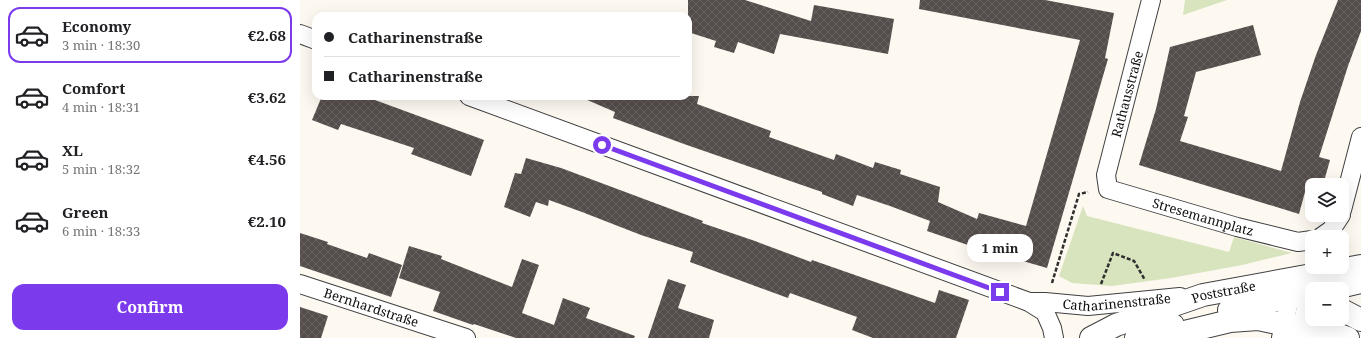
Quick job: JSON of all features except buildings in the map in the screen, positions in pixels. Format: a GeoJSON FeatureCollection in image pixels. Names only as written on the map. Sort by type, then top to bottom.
{"type":"FeatureCollection","features":[{"type":"Feature","properties":{"kind":"street","name":"Rathausstraße"},"geometry":{"type":"LineString","coordinates":[[1108,189],[1106,175],[1151,0]]}},
{"type":"Feature","properties":{"kind":"street"},"geometry":{"type":"LineString","coordinates":[[300,34],[312,38]]}},
{"type":"Feature","properties":{"kind":"street","name":"Catharinenstraße"},"geometry":{"type":"LineString","coordinates":[[480,100],[1029,302],[1045,312],[1052,328],[1054,338]]}},
{"type":"Feature","properties":{"kind":"street"},"geometry":{"type":"LineString","coordinates":[[1349,183],[1361,137]]}},
{"type":"Feature","properties":{"kind":"street","name":"Stresemannplatz"},"geometry":{"type":"LineString","coordinates":[[1108,189],[1237,228],[1305,241]]}},
{"type":"Feature","properties":{"kind":"street","name":"Poststraße"},"geometry":{"type":"LineString","coordinates":[[1326,282],[1361,266]]}},
{"type":"Feature","properties":{"kind":"street"},"geometry":{"type":"LineString","coordinates":[[1349,285],[1361,282]]}},
{"type":"Feature","properties":{"kind":"street","name":"Bernhardstraße"},"geometry":{"type":"LineString","coordinates":[[300,284],[466,338]]}},
{"type":"Feature","properties":{"kind":"street","name":"Poststraße"},"geometry":{"type":"LineString","coordinates":[[1091,338],[1116,325],[1203,295],[1305,291]]}},
{"type":"Feature","properties":{"kind":"street","name":"Poststraße"},"geometry":{"type":"LineString","coordinates":[[1136,338],[1203,315],[1305,291]]}},
{"type":"Feature","properties":{"kind":"street"},"geometry":{"type":"LineString","coordinates":[[1291,332],[1305,294]]}},
{"type":"Feature","properties":{"kind":"street","name":"Catharinenstraße"},"geometry":{"type":"LineString","coordinates":[[1029,302],[1088,306],[1203,295]]}},
{"type":"Feature","properties":{"kind":"street"},"geometry":{"type":"LineString","coordinates":[[1349,314],[1361,320]]}},
{"type":"Feature","properties":{"kind":"street"},"geometry":{"type":"LineString","coordinates":[[1160,338],[1230,321],[1258,319],[1291,332],[1334,333],[1348,338]]}},
{"type":"Feature","properties":{"kind":"path"},"geometry":{"type":"LineString","coordinates":[[1051,287],[1079,194],[1108,189]]}},
{"type":"Feature","properties":{"kind":"path"},"geometry":{"type":"LineString","coordinates":[[1100,287],[1112,253],[1134,261],[1149,286]]}},
{"type":"Feature","properties":{"kind":"green space"},"geometry":{"type":"Polygon","coordinates":[[[1185,0],[1227,0],[1183,15],[1185,0]]]}},
{"type":"Feature","properties":{"kind":"green space"},"geometry":{"type":"Polygon","coordinates":[[[1083,206],[1087,216],[1229,252],[1234,237],[1292,253],[1242,265],[1171,278],[1112,286],[1072,283],[1059,276],[1083,206]]]}},
{"type":"Feature","properties":{"kind":"route"},"geometry":{"type":"LineString","coordinates":[[602,145],[1000,292]]}}]}
